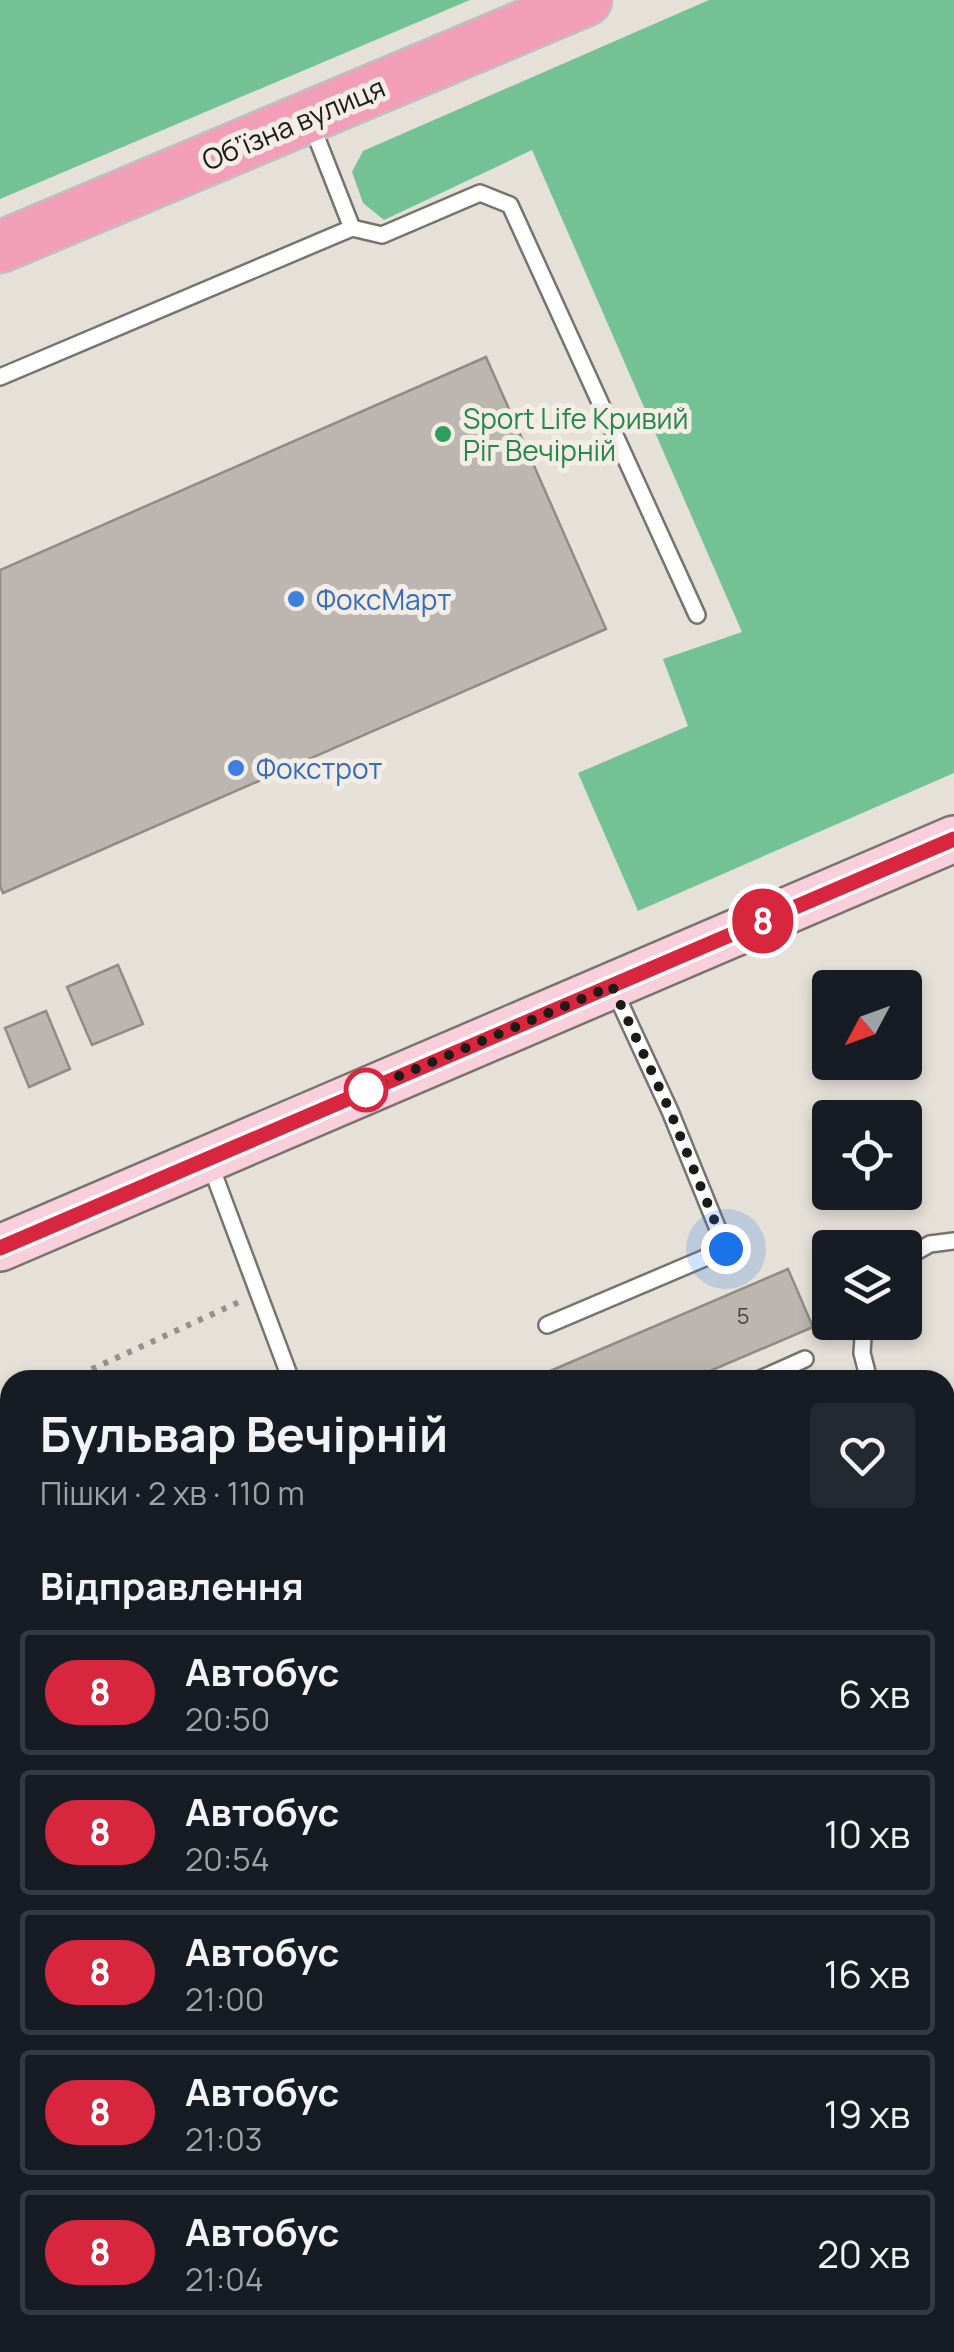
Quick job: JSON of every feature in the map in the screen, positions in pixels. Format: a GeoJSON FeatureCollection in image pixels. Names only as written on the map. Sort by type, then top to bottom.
{"type":"FeatureCollection","features":[{"type":"Feature","properties":{"kind":"main road","name":"Обʼїзна вулиця"},"geometry":{"type":"LineString","coordinates":[[0,247],[586,0]]}},
{"type":"Feature","properties":{"kind":"street"},"geometry":{"type":"LineString","coordinates":[[0,1248],[954,839]]}},
{"type":"Feature","properties":{"kind":"lane"},"geometry":{"type":"LineString","coordinates":[[308,116],[352,228]]}},
{"type":"Feature","properties":{"kind":"lane"},"geometry":{"type":"LineString","coordinates":[[0,377],[352,228],[382,235],[480,193],[510,205],[697,615]]}},
{"type":"Feature","properties":{"kind":"lane"},"geometry":{"type":"LineString","coordinates":[[547,1325],[726,1249],[670,1111],[612,986]]}},
{"type":"Feature","properties":{"kind":"lane"},"geometry":{"type":"LineString","coordinates":[[208,1157],[287,1370]]}},
{"type":"Feature","properties":{"kind":"lane"},"geometry":{"type":"LineString","coordinates":[[922,1248],[954,1241]]}},
{"type":"Feature","properties":{"kind":"lane"},"geometry":{"type":"LineString","coordinates":[[863,1340],[866,1370]]}},
{"type":"Feature","properties":{"kind":"lane"},"geometry":{"type":"LineString","coordinates":[[780,1370],[805,1359]]}},
{"type":"Feature","properties":{"kind":"path"},"geometry":{"type":"LineString","coordinates":[[90,1370],[258,1294]]}},
{"type":"Feature","properties":{"kind":"green space"},"geometry":{"type":"Polygon","coordinates":[[[0,0],[470,0],[0,199],[0,0]]]}},
{"type":"Feature","properties":{"kind":"green space"},"geometry":{"type":"Polygon","coordinates":[[[709,0],[954,0],[954,773],[638,911],[578,773],[688,726],[663,659],[742,632],[532,150],[384,220],[363,203],[352,172],[363,151],[709,0]]]}},
{"type":"Feature","properties":{"kind":"building","name":"ФоксМарт"},"geometry":{"type":"Polygon","coordinates":[[[486,357],[606,629],[3,893],[0,570],[486,357]]]}},
{"type":"Feature","properties":{"kind":"building"},"geometry":{"type":"Polygon","coordinates":[[[118,965],[143,1024],[92,1045],[67,987],[118,965]]]}},
{"type":"Feature","properties":{"kind":"building"},"geometry":{"type":"Polygon","coordinates":[[[46,1011],[70,1069],[29,1087],[5,1028],[46,1011]]]}},
{"type":"Feature","properties":{"kind":"building"},"geometry":{"type":"Polygon","coordinates":[[[788,1269],[812,1327],[712,1370],[552,1370],[788,1269]]]}},
{"type":"Feature","properties":{"kind":"bus line","name":"8"},"geometry":{"type":"LineString","coordinates":[[0,1248],[954,839]]}},
{"type":"Feature","properties":{"kind":"place","name":"Sport Life Кривий Ріг Вечірній"},"geometry":{"type":"Point","coordinates":[443,434]}},
{"type":"Feature","properties":{"kind":"place","name":"ФоксМарт"},"geometry":{"type":"Point","coordinates":[296,599]}},
{"type":"Feature","properties":{"kind":"place","name":"Фокстрот"},"geometry":{"type":"Point","coordinates":[236,768]}},
{"type":"Feature","properties":{"kind":"route"},"geometry":{"type":"LineString","coordinates":[[366,1090],[612,986],[670,1111],[726,1249]]}}]}
